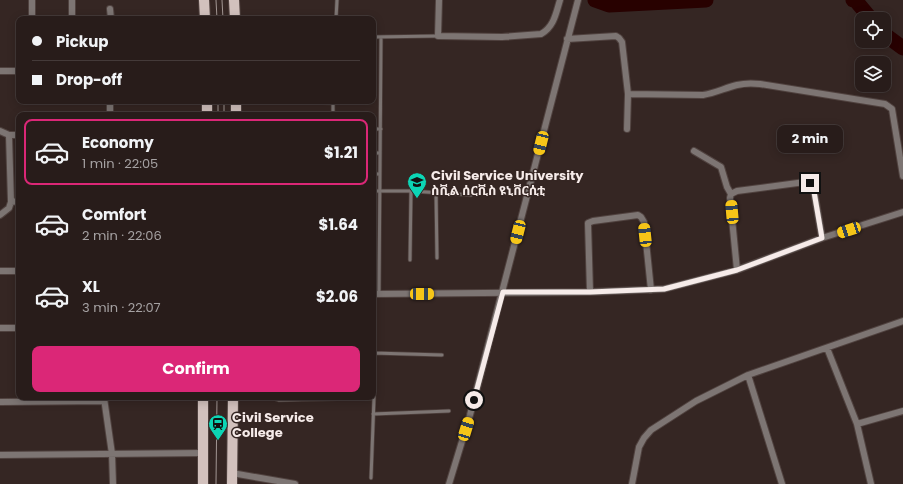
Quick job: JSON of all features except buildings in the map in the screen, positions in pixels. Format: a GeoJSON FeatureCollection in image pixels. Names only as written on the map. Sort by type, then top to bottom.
{"type":"FeatureCollection","features":[{"type":"Feature","properties":{"kind":"main road"},"geometry":{"type":"LineString","coordinates":[[204,0],[205,16]]}},
{"type":"Feature","properties":{"kind":"main road"},"geometry":{"type":"LineString","coordinates":[[234,0],[235,16]]}},
{"type":"Feature","properties":{"kind":"main road"},"geometry":{"type":"LineString","coordinates":[[203,400],[203,484]]}},
{"type":"Feature","properties":{"kind":"main road"},"geometry":{"type":"LineString","coordinates":[[232,484],[233,400]]}},
{"type":"Feature","properties":{"kind":"street"},"geometry":{"type":"LineString","coordinates":[[32,0],[32,16]]}},
{"type":"Feature","properties":{"kind":"street"},"geometry":{"type":"LineString","coordinates":[[72,0],[72,16]]}},
{"type":"Feature","properties":{"kind":"street"},"geometry":{"type":"LineString","coordinates":[[439,0],[438,36],[502,38],[541,34],[551,26],[560,0]]}},
{"type":"Feature","properties":{"kind":"street"},"geometry":{"type":"LineString","coordinates":[[449,484],[470,415],[503,292],[578,1]]}},
{"type":"Feature","properties":{"kind":"street"},"geometry":{"type":"LineString","coordinates":[[110,9],[111,16]]}},
{"type":"Feature","properties":{"kind":"street"},"geometry":{"type":"LineString","coordinates":[[567,39],[616,36],[622,42],[628,94],[626,129]]}},
{"type":"Feature","properties":{"kind":"street"},"geometry":{"type":"LineString","coordinates":[[0,71],[16,71]]}},
{"type":"Feature","properties":{"kind":"street"},"geometry":{"type":"LineString","coordinates":[[628,94],[703,95],[746,83],[885,104],[892,109],[903,176]]}},
{"type":"Feature","properties":{"kind":"street"},"geometry":{"type":"LineString","coordinates":[[0,131],[9,135],[16,135]]}},
{"type":"Feature","properties":{"kind":"street"},"geometry":{"type":"LineString","coordinates":[[0,215],[9,208],[11,202],[9,135]]}},
{"type":"Feature","properties":{"kind":"street"},"geometry":{"type":"LineString","coordinates":[[694,151],[721,167],[727,187],[731,194],[730,198],[737,270]]}},
{"type":"Feature","properties":{"kind":"street"},"geometry":{"type":"LineString","coordinates":[[731,194],[736,191],[805,182],[810,183],[813,186],[822,238]]}},
{"type":"Feature","properties":{"kind":"street"},"geometry":{"type":"LineString","coordinates":[[11,202],[16,201]]}},
{"type":"Feature","properties":{"kind":"street"},"geometry":{"type":"LineString","coordinates":[[376,294],[590,292],[664,289],[737,270],[822,238],[903,212]]}},
{"type":"Feature","properties":{"kind":"street"},"geometry":{"type":"LineString","coordinates":[[590,292],[588,223],[638,215],[642,217],[644,222],[651,290]]}},
{"type":"Feature","properties":{"kind":"street"},"geometry":{"type":"LineString","coordinates":[[0,271],[16,270]]}},
{"type":"Feature","properties":{"kind":"street"},"geometry":{"type":"LineString","coordinates":[[632,484],[639,447],[644,438],[651,430],[696,401],[748,376],[903,321]]}},
{"type":"Feature","properties":{"kind":"street"},"geometry":{"type":"LineString","coordinates":[[0,328],[16,328]]}},
{"type":"Feature","properties":{"kind":"street"},"geometry":{"type":"LineString","coordinates":[[828,348],[857,424],[871,484]]}},
{"type":"Feature","properties":{"kind":"street"},"geometry":{"type":"LineString","coordinates":[[748,376],[782,484]]}},
{"type":"Feature","properties":{"kind":"street"},"geometry":{"type":"LineString","coordinates":[[0,402],[69,400]]}},
{"type":"Feature","properties":{"kind":"street"},"geometry":{"type":"LineString","coordinates":[[104,400],[112,454],[113,484]]}},
{"type":"Feature","properties":{"kind":"street"},"geometry":{"type":"LineString","coordinates":[[857,424],[903,411]]}},
{"type":"Feature","properties":{"kind":"street"},"geometry":{"type":"LineString","coordinates":[[0,455],[203,453]]}},
{"type":"Feature","properties":{"kind":"street"},"geometry":{"type":"LineString","coordinates":[[232,473],[295,484]]}},
{"type":"Feature","properties":{"kind":"lane"},"geometry":{"type":"LineString","coordinates":[[336,16],[337,0]]}},
{"type":"Feature","properties":{"kind":"lane"},"geometry":{"type":"LineString","coordinates":[[376,37],[438,36]]}},
{"type":"Feature","properties":{"kind":"lane"},"geometry":{"type":"LineString","coordinates":[[376,294],[380,191],[381,37]]}},
{"type":"Feature","properties":{"kind":"lane"},"geometry":{"type":"LineString","coordinates":[[376,129],[381,129]]}},
{"type":"Feature","properties":{"kind":"lane"},"geometry":{"type":"LineString","coordinates":[[376,191],[436,192],[471,195]]}},
{"type":"Feature","properties":{"kind":"lane"},"geometry":{"type":"LineString","coordinates":[[410,260],[411,191]]}},
{"type":"Feature","properties":{"kind":"lane"},"geometry":{"type":"LineString","coordinates":[[436,192],[437,258]]}},
{"type":"Feature","properties":{"kind":"lane"},"geometry":{"type":"LineString","coordinates":[[376,353],[442,355]]}},
{"type":"Feature","properties":{"kind":"lane"},"geometry":{"type":"LineString","coordinates":[[371,478],[374,400]]}},
{"type":"Feature","properties":{"kind":"lane"},"geometry":{"type":"LineString","coordinates":[[373,414],[449,411]]}},
{"type":"Feature","properties":{"kind":"waterway"},"geometry":{"type":"LineString","coordinates":[[595,0],[609,5],[706,0]]}},
{"type":"Feature","properties":{"kind":"waterway"},"geometry":{"type":"LineString","coordinates":[[853,0],[856,1],[865,12]]}},
{"type":"Feature","properties":{"kind":"waterway"},"geometry":{"type":"LineString","coordinates":[[891,39],[903,48]]}},
{"type":"Feature","properties":{"kind":"tram line"},"geometry":{"type":"LineString","coordinates":[[216,0],[217,16]]}},
{"type":"Feature","properties":{"kind":"tram line"},"geometry":{"type":"LineString","coordinates":[[222,0],[223,16]]}},
{"type":"Feature","properties":{"kind":"tram line"},"geometry":{"type":"LineString","coordinates":[[218,104],[218,112]]}},
{"type":"Feature","properties":{"kind":"tram line"},"geometry":{"type":"LineString","coordinates":[[224,104],[224,112]]}},
{"type":"Feature","properties":{"kind":"tram line"},"geometry":{"type":"LineString","coordinates":[[216,484],[217,400]]}},
{"type":"Feature","properties":{"kind":"place","name":"Civil Service University ስቪል ሰርቪስ ዩኒቨርሲቲ"},"geometry":{"type":"Point","coordinates":[417,199]}},
{"type":"Feature","properties":{"kind":"place","name":"Civil Service College"},"geometry":{"type":"Point","coordinates":[218,441]}},
{"type":"Feature","properties":{"kind":"route"},"geometry":{"type":"LineString","coordinates":[[474,400],[503,292],[590,292],[664,289],[737,270],[822,238],[813,186],[810,183]]}}]}
